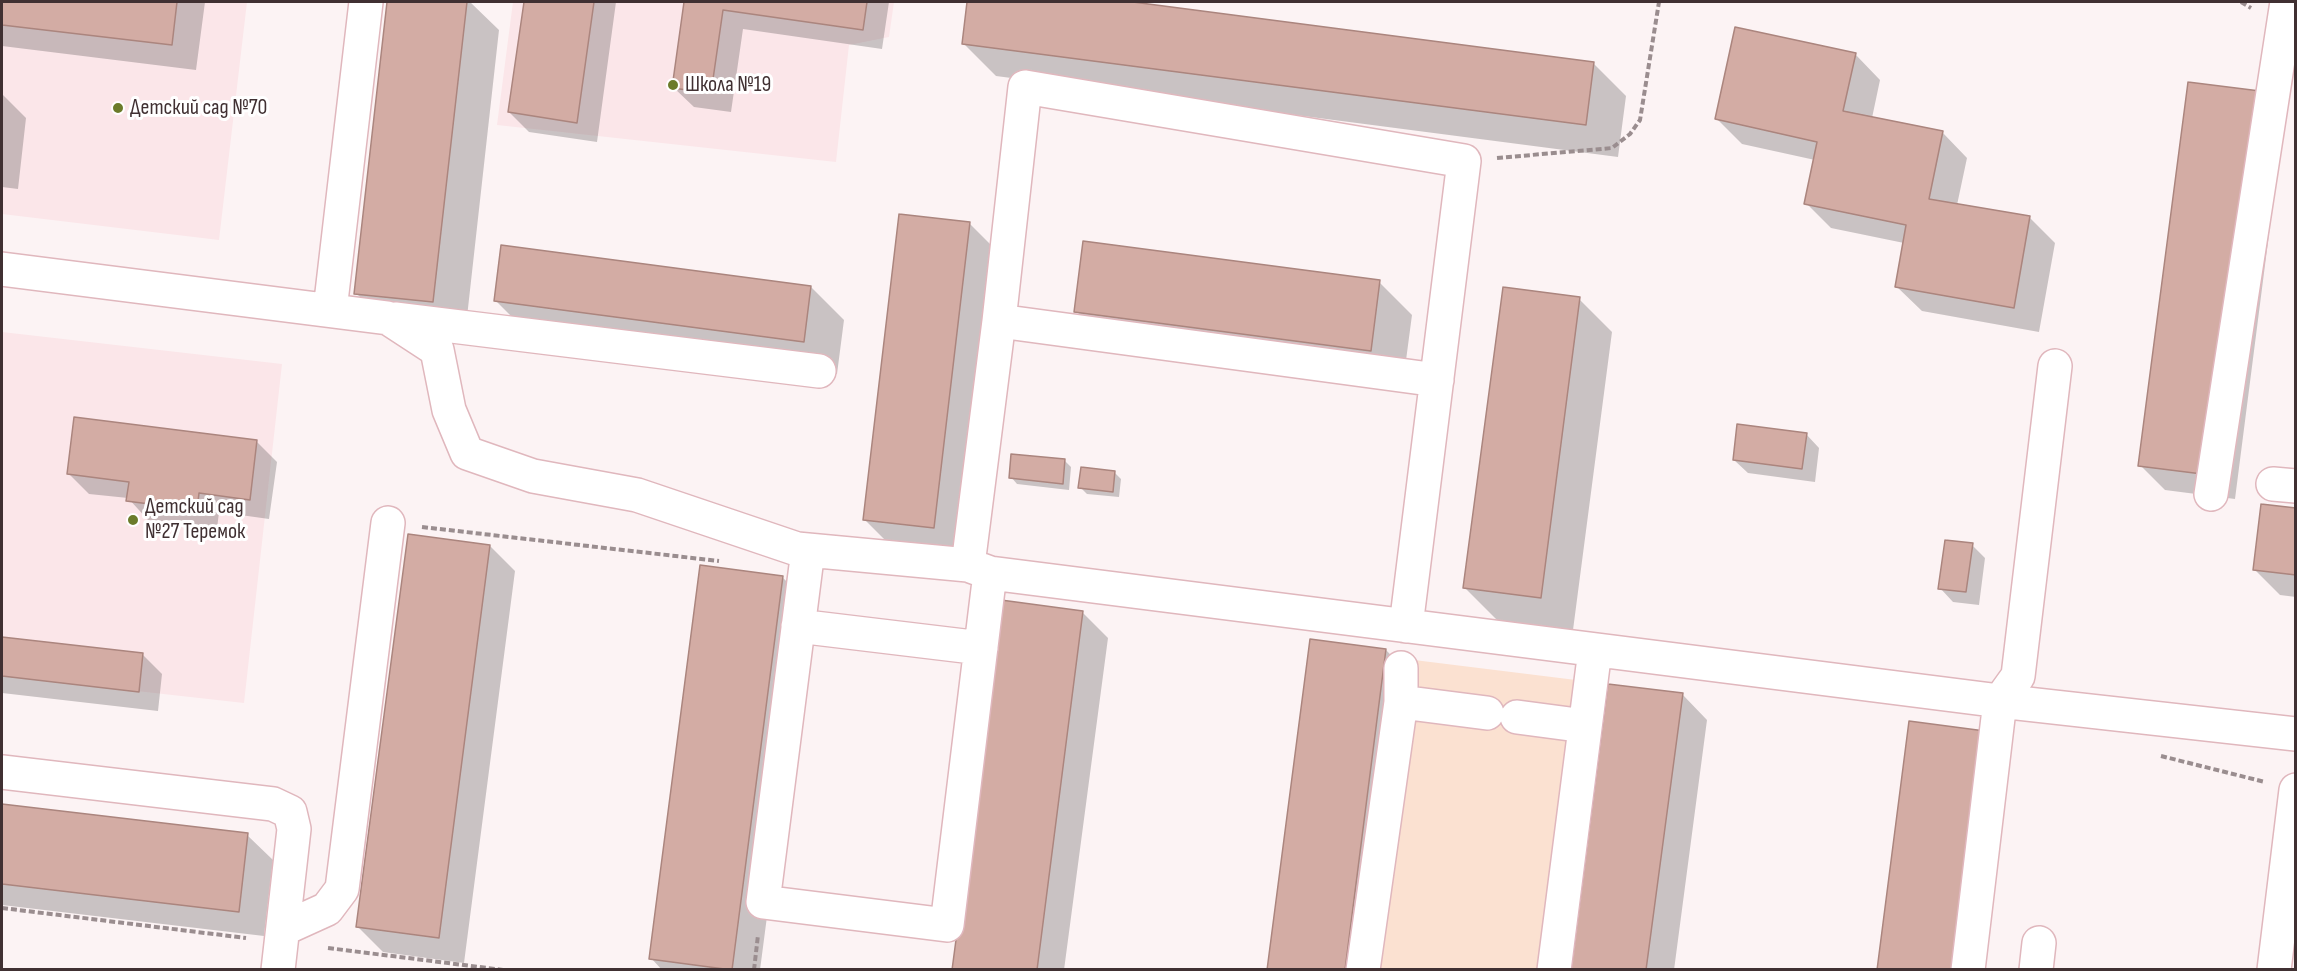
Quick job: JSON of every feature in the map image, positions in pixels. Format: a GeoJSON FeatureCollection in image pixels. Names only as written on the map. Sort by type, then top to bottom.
{"type":"FeatureCollection","features":[{"type":"Feature","properties":{"kind":"lane"},"geometry":{"type":"LineString","coordinates":[[330,310],[366,2]]}},
{"type":"Feature","properties":{"kind":"lane"},"geometry":{"type":"LineString","coordinates":[[2211,494],[2287,2]]}},
{"type":"Feature","properties":{"kind":"lane"},"geometry":{"type":"LineString","coordinates":[[808,550],[763,902],[947,924],[981,648],[979,569],[999,321],[1025,87],[1464,161],[1406,626]]}},
{"type":"Feature","properties":{"kind":"lane"},"geometry":{"type":"LineString","coordinates":[[2,269],[819,371]]}},
{"type":"Feature","properties":{"kind":"lane"},"geometry":{"type":"LineString","coordinates":[[388,318],[437,350],[449,410],[466,453],[534,476],[637,495],[796,549],[979,569],[2000,701],[2295,734]]}},
{"type":"Feature","properties":{"kind":"lane"},"geometry":{"type":"LineString","coordinates":[[999,321],[1437,380]]}},
{"type":"Feature","properties":{"kind":"lane"},"geometry":{"type":"LineString","coordinates":[[1968,969],[2000,701],[2018,676],[2055,366]]}},
{"type":"Feature","properties":{"kind":"lane"},"geometry":{"type":"LineString","coordinates":[[283,929],[327,909],[342,889],[388,524]]}},
{"type":"Feature","properties":{"kind":"lane"},"geometry":{"type":"LineString","coordinates":[[798,626],[981,648]]}},
{"type":"Feature","properties":{"kind":"lane"},"geometry":{"type":"LineString","coordinates":[[1554,969],[1595,650]]}},
{"type":"Feature","properties":{"kind":"lane"},"geometry":{"type":"LineString","coordinates":[[1363,969],[1401,702],[1401,668]]}},
{"type":"Feature","properties":{"kind":"lane"},"geometry":{"type":"LineString","coordinates":[[1401,702],[1585,726]]}},
{"type":"Feature","properties":{"kind":"lane"},"geometry":{"type":"LineString","coordinates":[[2,772],[273,804],[290,812],[294,829],[278,969]]}},
{"type":"Feature","properties":{"kind":"lane"},"geometry":{"type":"LineString","coordinates":[[2274,969],[2295,790]]}},
{"type":"Feature","properties":{"kind":"path"},"geometry":{"type":"LineString","coordinates":[[1464,161],[1612,148],[1630,134],[1640,120],[1659,2]]}},
{"type":"Feature","properties":{"kind":"shaded area","name":"Детский сад №70"},"geometry":{"type":"Polygon","coordinates":[[[2,2],[247,2],[219,240],[2,214],[2,2]]]}},
{"type":"Feature","properties":{"kind":"shaded area","name":"Школа №19"},"geometry":{"type":"Polygon","coordinates":[[[513,2],[894,2],[889,37],[849,45],[836,162],[497,125],[513,2]]]}},
{"type":"Feature","properties":{"kind":"shaded area","name":"Детский сад №27 Теремок"},"geometry":{"type":"Polygon","coordinates":[[[2,332],[282,364],[244,703],[2,676],[2,332]]]}},
{"type":"Feature","properties":{"kind":"shaded area"},"geometry":{"type":"Polygon","coordinates":[[[1406,659],[1576,680],[1540,969],[1368,970],[1406,659]]]}},
{"type":"Feature","properties":{"kind":"building"},"geometry":{"type":"Polygon","coordinates":[[[2,2],[177,2],[172,45],[2,25],[2,2]]]}},
{"type":"Feature","properties":{"kind":"building"},"geometry":{"type":"Polygon","coordinates":[[[387,2],[467,2],[433,302],[354,294],[387,2]]]}},
{"type":"Feature","properties":{"kind":"building"},"geometry":{"type":"Polygon","coordinates":[[[524,2],[594,2],[577,123],[508,112],[524,2]]]}},
{"type":"Feature","properties":{"kind":"building"},"geometry":{"type":"Polygon","coordinates":[[[684,2],[867,2],[863,30],[723,10],[711,93],[672,88],[684,2]]]}},
{"type":"Feature","properties":{"kind":"building"},"geometry":{"type":"Polygon","coordinates":[[[967,2],[1133,2],[1594,62],[1586,125],[962,44],[967,2]]]}},
{"type":"Feature","properties":{"kind":"building"},"geometry":{"type":"Polygon","coordinates":[[[1735,27],[1856,53],[1843,111],[1943,131],[1929,199],[2030,216],[2014,308],[1895,287],[1906,225],[1804,204],[1817,142],[1715,119],[1735,27]]]}},
{"type":"Feature","properties":{"kind":"building"},"geometry":{"type":"Polygon","coordinates":[[[2188,82],[2260,91],[2210,475],[2138,466],[2188,82]]]}},
{"type":"Feature","properties":{"kind":"building"},"geometry":{"type":"Polygon","coordinates":[[[899,214],[970,222],[934,528],[863,520],[899,214]]]}},
{"type":"Feature","properties":{"kind":"building"},"geometry":{"type":"Polygon","coordinates":[[[1083,241],[1380,280],[1371,351],[1074,312],[1083,241]]]}},
{"type":"Feature","properties":{"kind":"building"},"geometry":{"type":"Polygon","coordinates":[[[501,245],[811,286],[804,342],[494,301],[501,245]]]}},
{"type":"Feature","properties":{"kind":"building"},"geometry":{"type":"Polygon","coordinates":[[[1503,287],[1580,297],[1541,598],[1463,588],[1503,287]]]}},
{"type":"Feature","properties":{"kind":"building"},"geometry":{"type":"Polygon","coordinates":[[[74,417],[257,440],[250,500],[199,493],[197,510],[126,501],[129,482],[67,474],[74,417]]]}},
{"type":"Feature","properties":{"kind":"building"},"geometry":{"type":"Polygon","coordinates":[[[1737,424],[1807,433],[1802,469],[1733,460],[1737,424]]]}},
{"type":"Feature","properties":{"kind":"building"},"geometry":{"type":"Polygon","coordinates":[[[1011,454],[1065,459],[1063,484],[1009,478],[1011,454]]]}},
{"type":"Feature","properties":{"kind":"building"},"geometry":{"type":"Polygon","coordinates":[[[1081,467],[1115,471],[1113,492],[1078,488],[1081,467]]]}},
{"type":"Feature","properties":{"kind":"building"},"geometry":{"type":"Polygon","coordinates":[[[2261,504],[2296,508],[2296,575],[2253,570],[2261,504]]]}},
{"type":"Feature","properties":{"kind":"building"},"geometry":{"type":"Polygon","coordinates":[[[408,534],[490,545],[439,938],[356,927],[408,534]]]}},
{"type":"Feature","properties":{"kind":"building"},"geometry":{"type":"Polygon","coordinates":[[[1945,540],[1973,543],[1966,592],[1938,589],[1945,540]]]}},
{"type":"Feature","properties":{"kind":"building"},"geometry":{"type":"Polygon","coordinates":[[[700,565],[783,576],[732,970],[649,959],[700,565]]]}},
{"type":"Feature","properties":{"kind":"building"},"geometry":{"type":"Polygon","coordinates":[[[1001,600],[1083,611],[1037,970],[952,970],[1001,600]]]}},
{"type":"Feature","properties":{"kind":"building"},"geometry":{"type":"Polygon","coordinates":[[[2,637],[143,653],[139,692],[2,676],[2,637]]]}},
{"type":"Feature","properties":{"kind":"building"},"geometry":{"type":"Polygon","coordinates":[[[1310,639],[1386,649],[1345,970],[1267,970],[1310,639]]]}},
{"type":"Feature","properties":{"kind":"building"},"geometry":{"type":"Polygon","coordinates":[[[1608,684],[1683,693],[1646,970],[1571,970],[1608,684]]]}},
{"type":"Feature","properties":{"kind":"building"},"geometry":{"type":"Polygon","coordinates":[[[1909,721],[1985,731],[1954,970],[1877,970],[1909,721]]]}},
{"type":"Feature","properties":{"kind":"building"},"geometry":{"type":"Polygon","coordinates":[[[2,804],[248,833],[239,912],[2,884],[2,804]]]}},
{"type":"Feature","properties":{"kind":"place","name":"Школа №19"},"geometry":{"type":"Point","coordinates":[673,85]}},
{"type":"Feature","properties":{"kind":"place","name":"Детский сад №70"},"geometry":{"type":"Point","coordinates":[118,108]}},
{"type":"Feature","properties":{"kind":"place","name":"Детский сад №27 Теремок"},"geometry":{"type":"Point","coordinates":[133,520]}}]}
